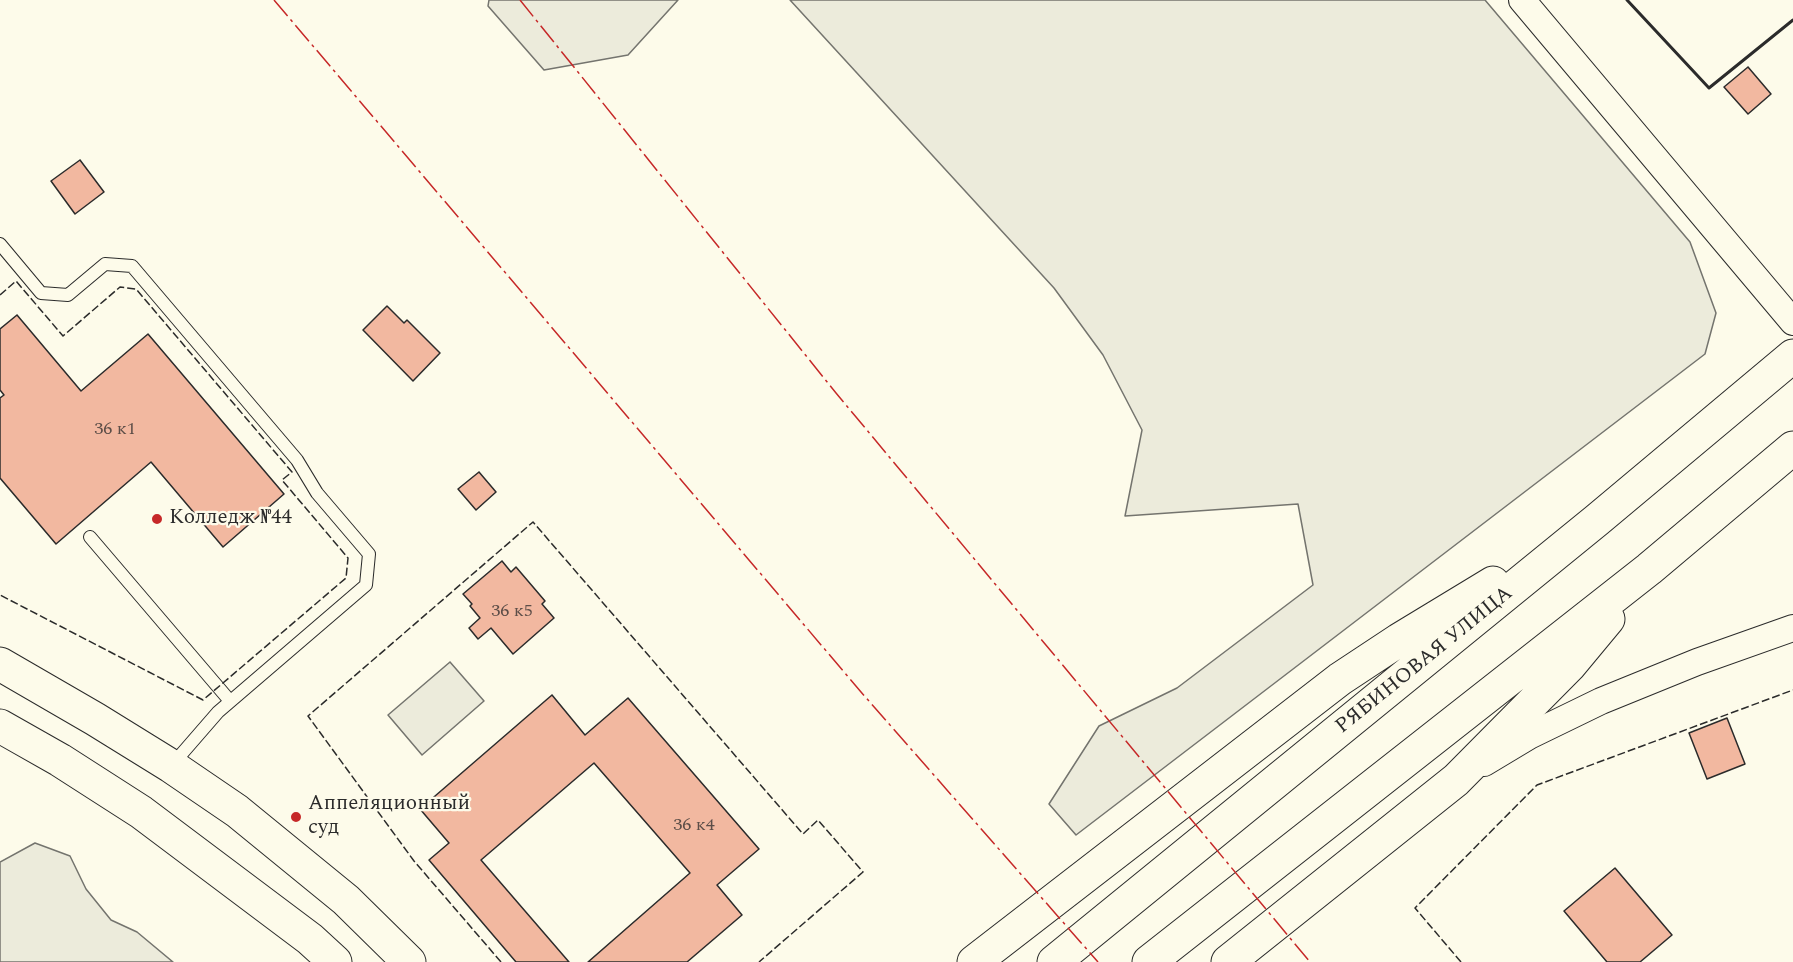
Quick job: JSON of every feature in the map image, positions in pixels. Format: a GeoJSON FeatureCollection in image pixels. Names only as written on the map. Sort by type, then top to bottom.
{"type":"FeatureCollection","features":[{"type":"Feature","properties":{"kind":"main road","name":"РЯБИНОВАЯ УЛИЦА"},"geometry":{"type":"LineString","coordinates":[[1054,962],[1597,520],[1793,356]]}},
{"type":"Feature","properties":{"kind":"main road"},"geometry":{"type":"LineString","coordinates":[[1149,962],[1649,569],[1793,448]]}},
{"type":"Feature","properties":{"kind":"main road"},"geometry":{"type":"LineString","coordinates":[[974,962],[1340,679],[1399,640],[1597,520]]}},
{"type":"Feature","properties":{"kind":"main road"},"geometry":{"type":"LineString","coordinates":[[1228,962],[1456,780],[1569,666],[1649,569]]}},
{"type":"Feature","properties":{"kind":"main road"},"geometry":{"type":"LineString","coordinates":[[0,664],[171,766],[237,811],[346,900],[409,962]]}},
{"type":"Feature","properties":{"kind":"main road"},"geometry":{"type":"LineString","coordinates":[[0,726],[60,760],[141,812],[261,901],[310,939],[335,962]]}},
{"type":"Feature","properties":{"kind":"street"},"geometry":{"type":"LineString","coordinates":[[1522,0],[1793,322]]}},
{"type":"Feature","properties":{"kind":"street"},"geometry":{"type":"LineString","coordinates":[[1456,780],[1528,736],[1601,701],[1697,662],[1793,628]]}},
{"type":"Feature","properties":{"kind":"lane"},"geometry":{"type":"LineString","coordinates":[[0,244],[41,293],[68,296],[105,264],[132,266],[297,460],[317,493],[369,554],[366,585],[218,712],[171,766]]}},
{"type":"Feature","properties":{"kind":"lane"},"geometry":{"type":"LineString","coordinates":[[90,537],[230,701]]}},
{"type":"Feature","properties":{"kind":"shaded area"},"geometry":{"type":"Polygon","coordinates":[[[489,0],[678,0],[628,55],[544,70],[488,6],[489,0]]]}},
{"type":"Feature","properties":{"kind":"shaded area"},"geometry":{"type":"Polygon","coordinates":[[[790,0],[1485,0],[1690,242],[1716,313],[1705,354],[1076,835],[1049,804],[1099,726],[1177,688],[1313,585],[1298,504],[1125,516],[1142,430],[1103,355],[1054,288],[790,0]]]}},
{"type":"Feature","properties":{"kind":"shaded area"},"geometry":{"type":"Polygon","coordinates":[[[450,662],[484,701],[422,755],[388,715],[450,662]]]}},
{"type":"Feature","properties":{"kind":"shaded area"},"geometry":{"type":"Polygon","coordinates":[[[35,843],[70,856],[86,889],[111,920],[137,932],[173,962],[0,962],[0,862],[35,843]]]}},
{"type":"Feature","properties":{"kind":"building"},"geometry":{"type":"Polygon","coordinates":[[[1748,67],[1771,94],[1748,114],[1724,87],[1748,67]]]}},
{"type":"Feature","properties":{"kind":"building"},"geometry":{"type":"Polygon","coordinates":[[[80,160],[104,192],[75,214],[51,181],[80,160]]]}},
{"type":"Feature","properties":{"kind":"building"},"geometry":{"type":"Polygon","coordinates":[[[387,306],[404,323],[407,320],[440,353],[413,381],[363,330],[387,306]]]}},
{"type":"Feature","properties":{"kind":"building"},"geometry":{"type":"Polygon","coordinates":[[[17,315],[81,391],[148,334],[284,494],[223,547],[151,462],[56,544],[0,478],[0,398],[4,395],[0,390],[0,329],[17,315]]]}},
{"type":"Feature","properties":{"kind":"building"},"geometry":{"type":"Polygon","coordinates":[[[479,472],[496,492],[476,510],[458,489],[479,472]]]}},
{"type":"Feature","properties":{"kind":"building"},"geometry":{"type":"Polygon","coordinates":[[[502,561],[511,572],[516,567],[545,601],[542,604],[554,618],[513,654],[491,628],[478,639],[469,628],[480,618],[463,594],[502,561]]]}},
{"type":"Feature","properties":{"kind":"building"},"geometry":{"type":"Polygon","coordinates":[[[552,695],[585,735],[628,698],[759,849],[717,885],[742,915],[687,962],[588,962],[690,873],[594,763],[481,860],[569,962],[516,962],[429,860],[449,843],[420,809],[552,695]]]}},
{"type":"Feature","properties":{"kind":"building"},"geometry":{"type":"Polygon","coordinates":[[[1727,718],[1745,764],[1707,779],[1689,733],[1727,718]]]}},
{"type":"Feature","properties":{"kind":"building"},"geometry":{"type":"Polygon","coordinates":[[[1615,868],[1672,935],[1640,962],[1607,962],[1564,911],[1615,868]]]}},
{"type":"Feature","properties":{"kind":"fence"},"geometry":{"type":"LineString","coordinates":[[0,295],[16,281],[63,336],[120,287],[136,289],[292,472],[282,480],[348,558],[346,578],[203,700],[0,595]]}},
{"type":"Feature","properties":{"kind":"fence"},"geometry":{"type":"LineString","coordinates":[[501,962],[414,861],[308,716],[533,522],[803,834],[818,820],[863,872],[759,962]]}},
{"type":"Feature","properties":{"kind":"fence"},"geometry":{"type":"LineString","coordinates":[[1461,962],[1415,908],[1537,785],[1793,690]]}},
{"type":"Feature","properties":{"kind":"wall"},"geometry":{"type":"LineString","coordinates":[[1627,0],[1709,88],[1793,20]]}},
{"type":"Feature","properties":{"kind":"power"},"geometry":{"type":"LineString","coordinates":[[274,0],[861,692],[1098,962]]}},
{"type":"Feature","properties":{"kind":"power"},"geometry":{"type":"LineString","coordinates":[[520,0],[836,393],[1310,962]]}},
{"type":"Feature","properties":{"kind":"place","name":"Колледж №44"},"geometry":{"type":"Point","coordinates":[157,519]}},
{"type":"Feature","properties":{"kind":"place","name":"Аппеляционный суд"},"geometry":{"type":"Point","coordinates":[296,817]}}]}
